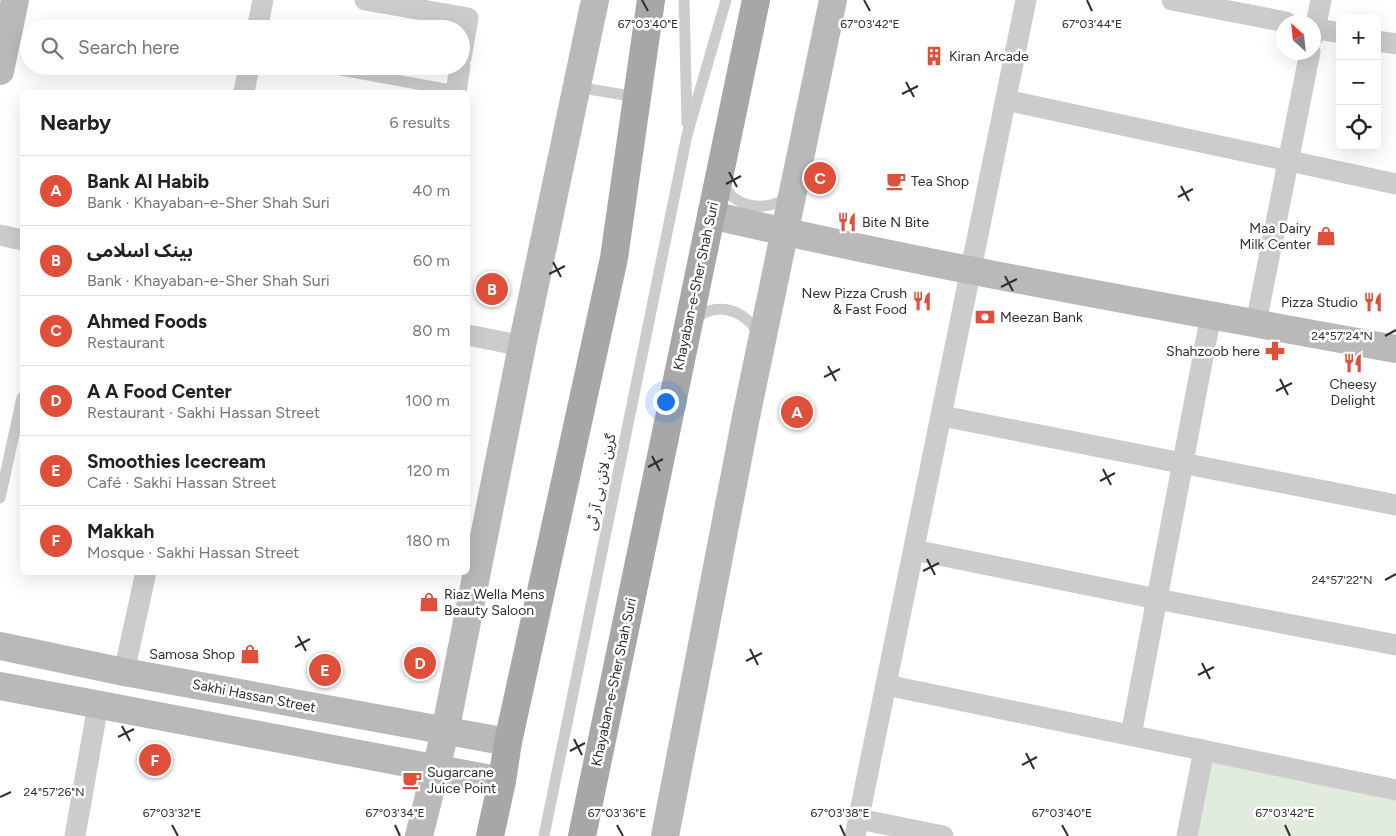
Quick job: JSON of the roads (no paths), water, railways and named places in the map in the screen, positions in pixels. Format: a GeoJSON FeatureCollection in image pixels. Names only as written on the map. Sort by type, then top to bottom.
{"type":"FeatureCollection","features":[{"type":"Feature","properties":{"kind":"main road"},"geometry":{"type":"LineString","coordinates":[[490,836],[508,742],[614,258],[651,0]]}},
{"type":"Feature","properties":{"kind":"main road","name":"Khayaban-e-Sher Shah Suri"},"geometry":{"type":"LineString","coordinates":[[582,836],[756,0]]}},
{"type":"Feature","properties":{"kind":"street"},"geometry":{"type":"LineString","coordinates":[[0,72],[15,0]]}},
{"type":"Feature","properties":{"kind":"street"},"geometry":{"type":"LineString","coordinates":[[259,20],[263,0]]}},
{"type":"Feature","properties":{"kind":"street"},"geometry":{"type":"LineString","coordinates":[[365,0],[468,18],[468,20]]}},
{"type":"Feature","properties":{"kind":"street"},"geometry":{"type":"LineString","coordinates":[[419,836],[446,732],[522,346],[595,0]]}},
{"type":"Feature","properties":{"kind":"street"},"geometry":{"type":"LineString","coordinates":[[665,836],[761,346],[833,0]]}},
{"type":"Feature","properties":{"kind":"street"},"geometry":{"type":"LineString","coordinates":[[943,836],[857,828],[1026,0]]}},
{"type":"Feature","properties":{"kind":"street"},"geometry":{"type":"LineString","coordinates":[[1172,0],[1276,20]]}},
{"type":"Feature","properties":{"kind":"street"},"geometry":{"type":"LineString","coordinates":[[1318,15],[1321,0]]}},
{"type":"Feature","properties":{"kind":"street"},"geometry":{"type":"LineString","coordinates":[[1321,31],[1336,33]]}},
{"type":"Feature","properties":{"kind":"street"},"geometry":{"type":"LineString","coordinates":[[1381,42],[1396,44]]}},
{"type":"Feature","properties":{"kind":"street"},"geometry":{"type":"LineString","coordinates":[[1256,323],[1308,60]]}},
{"type":"Feature","properties":{"kind":"street"},"geometry":{"type":"LineString","coordinates":[[244,90],[247,75]]}},
{"type":"Feature","properties":{"kind":"street"},"geometry":{"type":"LineString","coordinates":[[456,90],[459,75]]}},
{"type":"Feature","properties":{"kind":"street"},"geometry":{"type":"LineString","coordinates":[[1006,100],[1396,184]]}},
{"type":"Feature","properties":{"kind":"street"},"geometry":{"type":"LineString","coordinates":[[711,215],[972,271],[1396,349]]}},
{"type":"Feature","properties":{"kind":"street"},"geometry":{"type":"LineString","coordinates":[[0,235],[20,240]]}},
{"type":"Feature","properties":{"kind":"street"},"geometry":{"type":"LineString","coordinates":[[1131,736],[1211,315]]}},
{"type":"Feature","properties":{"kind":"street"},"geometry":{"type":"LineString","coordinates":[[470,335],[522,346]]}},
{"type":"Feature","properties":{"kind":"street"},"geometry":{"type":"LineString","coordinates":[[942,416],[1396,505]]}},
{"type":"Feature","properties":{"kind":"street"},"geometry":{"type":"LineString","coordinates":[[914,550],[1396,645]]}},
{"type":"Feature","properties":{"kind":"street"},"geometry":{"type":"LineString","coordinates":[[124,672],[145,575]]}},
{"type":"Feature","properties":{"kind":"street","name":"Sakhi Hassan Street"},"geometry":{"type":"LineString","coordinates":[[0,646],[124,672],[508,742]]}},
{"type":"Feature","properties":{"kind":"street"},"geometry":{"type":"LineString","coordinates":[[886,685],[1396,790]]}},
{"type":"Feature","properties":{"kind":"street"},"geometry":{"type":"LineString","coordinates":[[0,686],[502,780]]}},
{"type":"Feature","properties":{"kind":"street"},"geometry":{"type":"LineString","coordinates":[[75,836],[98,705]]}},
{"type":"Feature","properties":{"kind":"street"},"geometry":{"type":"LineString","coordinates":[[1187,836],[1204,750]]}},
{"type":"Feature","properties":{"kind":"lane","name":"گرین لائن بی آر ٹی"},"geometry":{"type":"LineString","coordinates":[[684,0],[687,135]]}},
{"type":"Feature","properties":{"kind":"lane","name":"گرین لائن بی آر ٹی"},"geometry":{"type":"LineString","coordinates":[[544,836],[687,135],[726,0]]}},
{"type":"Feature","properties":{"kind":"lane"},"geometry":{"type":"LineString","coordinates":[[366,75],[445,90]]}},
{"type":"Feature","properties":{"kind":"lane"},"geometry":{"type":"LineString","coordinates":[[577,87],[636,96]]}},
{"type":"Feature","properties":{"kind":"lane"},"geometry":{"type":"LineString","coordinates":[[720,173],[724,186],[744,204],[757,207],[771,206],[784,200],[794,191]]}},
{"type":"Feature","properties":{"kind":"lane"},"geometry":{"type":"LineString","coordinates":[[688,329],[696,319],[706,312],[718,309],[731,310],[743,315],[752,323],[758,334],[761,346]]}},
{"type":"Feature","properties":{"kind":"lane"},"geometry":{"type":"LineString","coordinates":[[0,498],[20,407]]}},
{"type":"Feature","properties":{"kind":"place","name":"Kiran Arcade"},"geometry":{"type":"Point","coordinates":[934,56]}},
{"type":"Feature","properties":{"kind":"place","name":"Ahmed Foods"},"geometry":{"type":"Point","coordinates":[820,178]}},
{"type":"Feature","properties":{"kind":"place","name":"Tea Shop"},"geometry":{"type":"Point","coordinates":[896,181]}},
{"type":"Feature","properties":{"kind":"place","name":"Bite N Bite"},"geometry":{"type":"Point","coordinates":[847,222]}},
{"type":"Feature","properties":{"kind":"place","name":"Maa Dairy Milk Center"},"geometry":{"type":"Point","coordinates":[1326,236]}},
{"type":"Feature","properties":{"kind":"place","name":"بینک اسلامی"},"geometry":{"type":"Point","coordinates":[492,289]}},
{"type":"Feature","properties":{"kind":"place","name":"New Pizza Crush & Fast Food"},"geometry":{"type":"Point","coordinates":[922,301]}},
{"type":"Feature","properties":{"kind":"place","name":"Pizza Studio"},"geometry":{"type":"Point","coordinates":[1373,302]}},
{"type":"Feature","properties":{"kind":"place","name":"Meezan Bank"},"geometry":{"type":"Point","coordinates":[985,317]}},
{"type":"Feature","properties":{"kind":"place","name":"Shahzoob here"},"geometry":{"type":"Point","coordinates":[1275,351]}},
{"type":"Feature","properties":{"kind":"place","name":"Cheesy Delight"},"geometry":{"type":"Point","coordinates":[1353,363]}},
{"type":"Feature","properties":{"kind":"place","name":"Bank Al Habib"},"geometry":{"type":"Point","coordinates":[797,412]}},
{"type":"Feature","properties":{"kind":"place","name":"Riaz Wella Mens Beauty Saloon"},"geometry":{"type":"Point","coordinates":[429,602]}},
{"type":"Feature","properties":{"kind":"place","name":"Samosa Shop"},"geometry":{"type":"Point","coordinates":[250,654]}},
{"type":"Feature","properties":{"kind":"place","name":"A A Food Center"},"geometry":{"type":"Point","coordinates":[420,663]}},
{"type":"Feature","properties":{"kind":"place","name":"Smoothies Icecream"},"geometry":{"type":"Point","coordinates":[325,670]}},
{"type":"Feature","properties":{"kind":"place","name":"Makkah"},"geometry":{"type":"Point","coordinates":[155,760]}},
{"type":"Feature","properties":{"kind":"place","name":"Sugarcane Juice Point"},"geometry":{"type":"Point","coordinates":[412,780]}}]}
